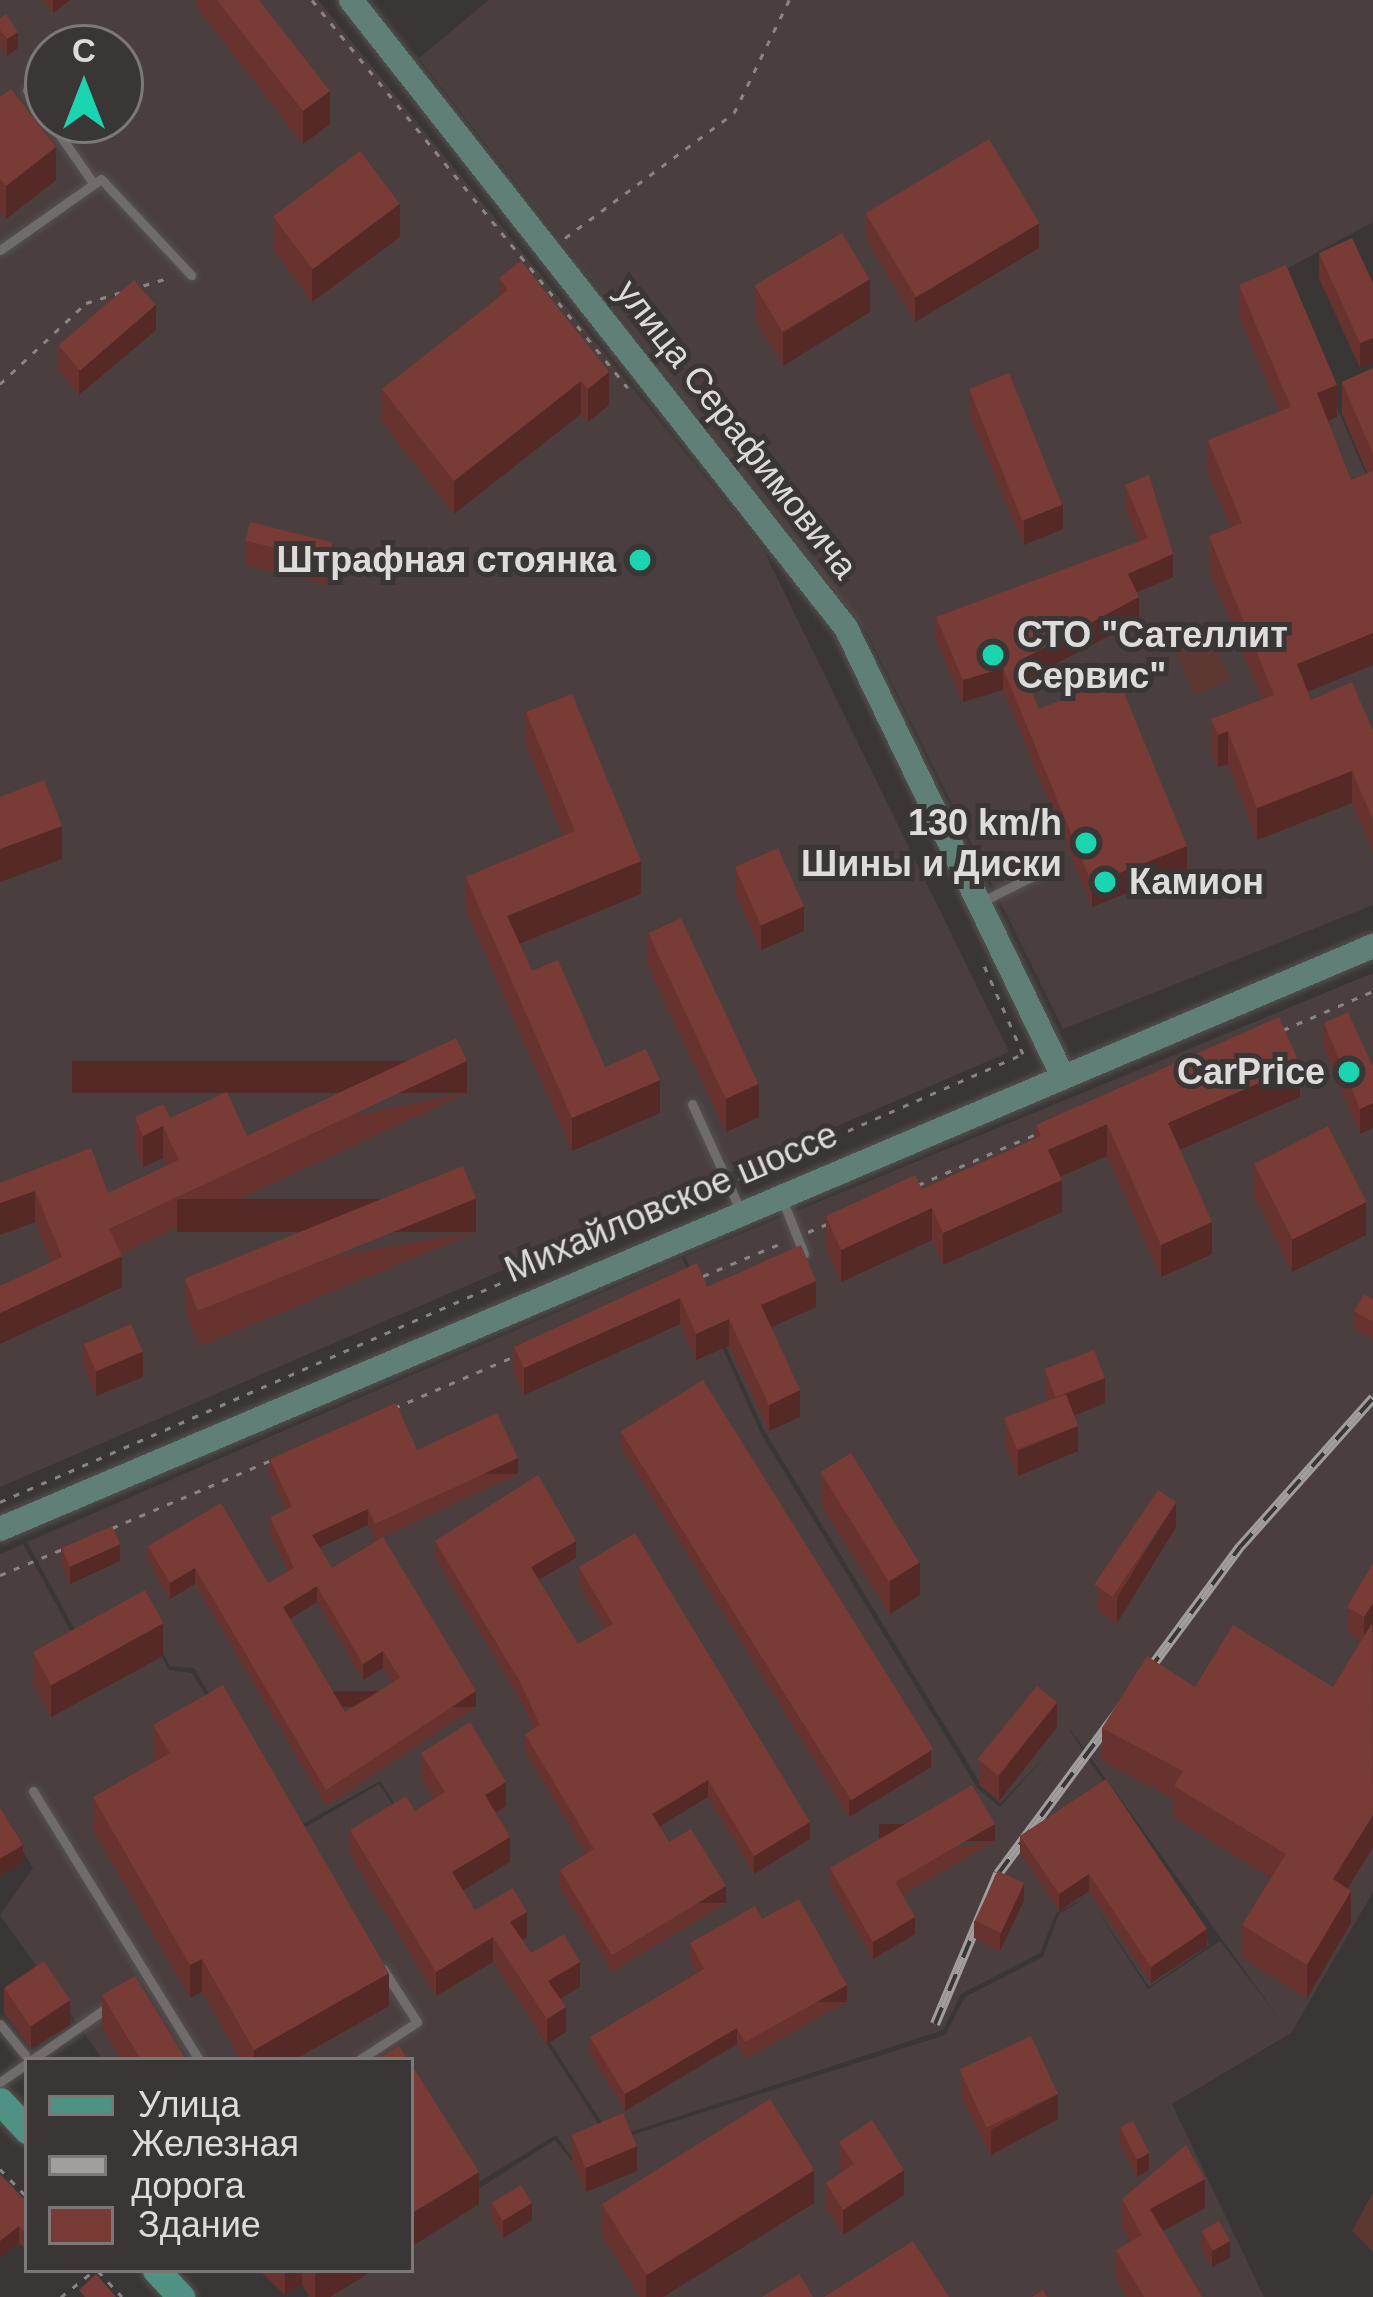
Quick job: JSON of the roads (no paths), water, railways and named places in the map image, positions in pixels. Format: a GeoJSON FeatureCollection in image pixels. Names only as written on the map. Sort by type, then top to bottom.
{"type":"FeatureCollection","features":[{"type":"Feature","properties":{"kind":"main road","name":"улица Серафимовича"},"geometry":{"type":"LineString","coordinates":[[351,0],[846,628],[1062,1074]]}},
{"type":"Feature","properties":{"kind":"main road","name":"Михайловское шоссе"},"geometry":{"type":"LineString","coordinates":[[0,1529],[1062,1074],[1373,946]]}},
{"type":"Feature","properties":{"kind":"main road"},"geometry":{"type":"LineString","coordinates":[[0,2101],[24,2127]]}},
{"type":"Feature","properties":{"kind":"main road"},"geometry":{"type":"LineString","coordinates":[[159,2273],[181,2297]]}},
{"type":"Feature","properties":{"kind":"lane"},"geometry":{"type":"LineString","coordinates":[[65,144],[94,184],[116,189],[191,275]]}},
{"type":"Feature","properties":{"kind":"lane"},"geometry":{"type":"LineString","coordinates":[[0,250],[94,184]]}},
{"type":"Feature","properties":{"kind":"lane"},"geometry":{"type":"LineString","coordinates":[[979,903],[1045,871]]}},
{"type":"Feature","properties":{"kind":"lane"},"geometry":{"type":"LineString","coordinates":[[692,1104],[741,1212]]}},
{"type":"Feature","properties":{"kind":"lane"},"geometry":{"type":"LineString","coordinates":[[780,1194],[804,1254]]}},
{"type":"Feature","properties":{"kind":"lane"},"geometry":{"type":"LineString","coordinates":[[33,1791],[197,2057]]}},
{"type":"Feature","properties":{"kind":"lane"},"geometry":{"type":"LineString","coordinates":[[364,2057],[417,2022],[372,1952]]}},
{"type":"Feature","properties":{"kind":"lane"},"geometry":{"type":"LineString","coordinates":[[134,1992],[152,1982]]}},
{"type":"Feature","properties":{"kind":"lane"},"geometry":{"type":"LineString","coordinates":[[0,2082],[25,2055],[116,2002]]}},
{"type":"Feature","properties":{"kind":"lane"},"geometry":{"type":"LineString","coordinates":[[0,2024],[25,2055]]}},
{"type":"Feature","properties":{"kind":"railway"},"geometry":{"type":"LineString","coordinates":[[935,2024],[998,1874],[1240,1547],[1373,1398]]}},
{"type":"Feature","properties":{"kind":"place","name":"Штрафная стоянка"},"geometry":{"type":"Point","coordinates":[640,560]}},
{"type":"Feature","properties":{"kind":"place","name":"СТО \"Сателлит Сервис\""},"geometry":{"type":"Point","coordinates":[993,655]}},
{"type":"Feature","properties":{"kind":"place","name":"130 km/h Шины и Диски"},"geometry":{"type":"Point","coordinates":[1086,843]}},
{"type":"Feature","properties":{"kind":"place","name":"Камион"},"geometry":{"type":"Point","coordinates":[1105,882]}},
{"type":"Feature","properties":{"kind":"place","name":"CarPrice"},"geometry":{"type":"Point","coordinates":[1349,1072]}}]}
